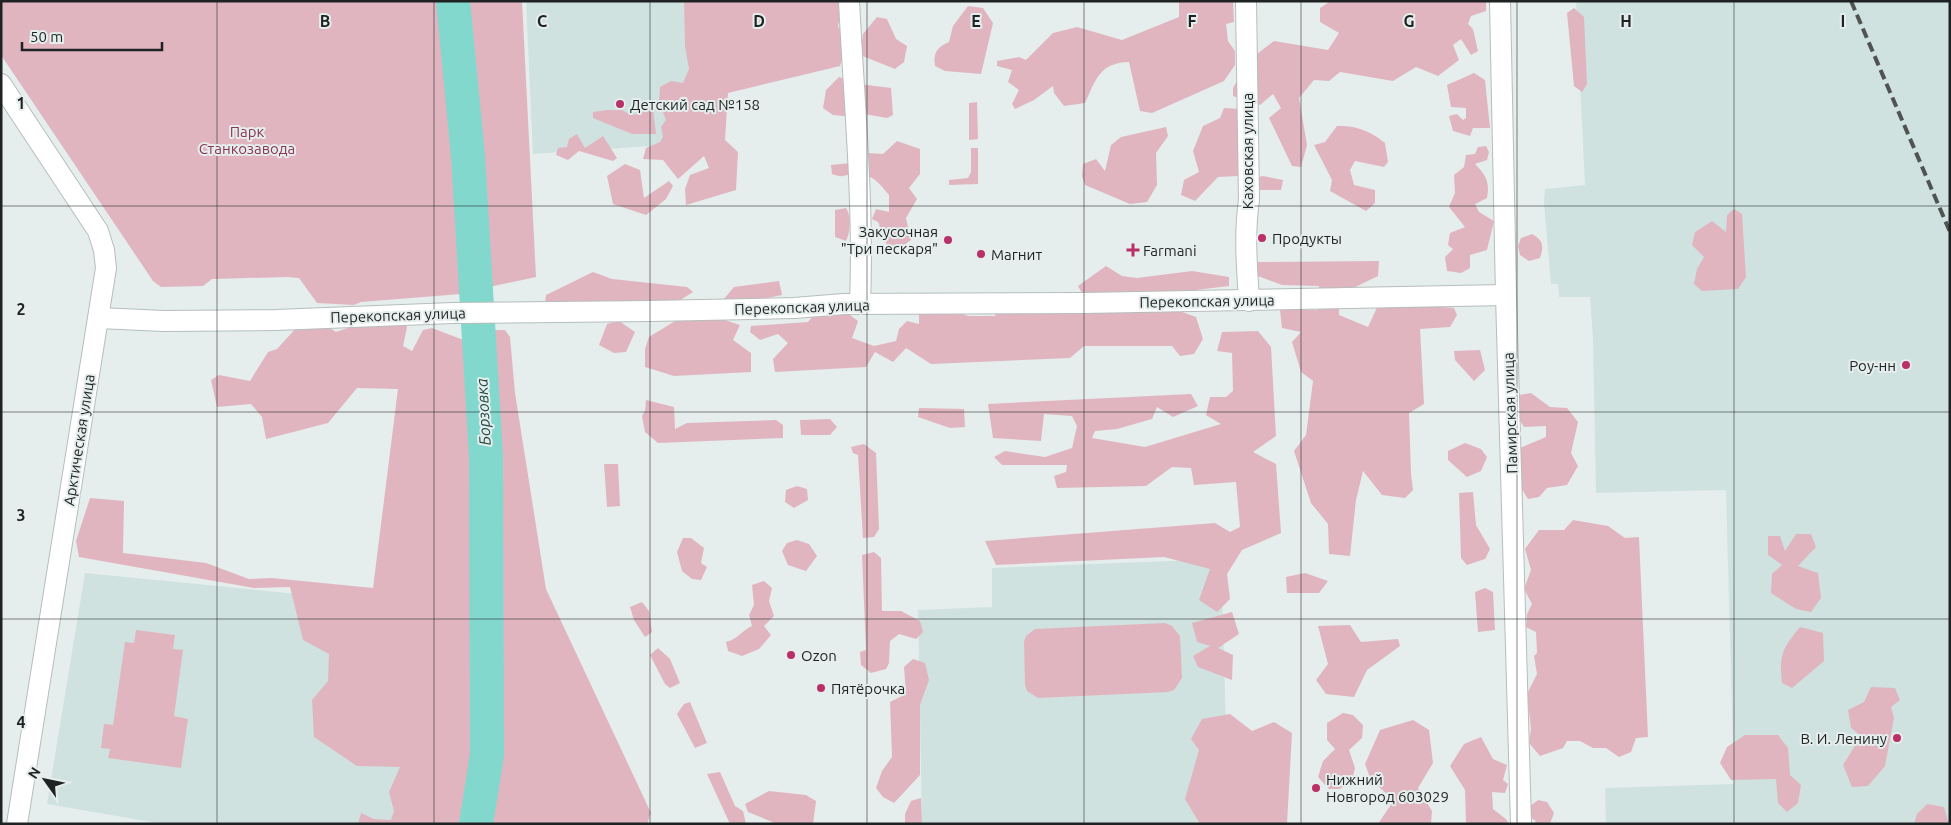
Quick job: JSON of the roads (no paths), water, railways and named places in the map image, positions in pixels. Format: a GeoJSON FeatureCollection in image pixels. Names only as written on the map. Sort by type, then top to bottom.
{"type":"FeatureCollection","features":[{"type":"Feature","properties":{"kind":"street"},"geometry":{"type":"LineString","coordinates":[[849,1],[860,203],[860,304]]}},
{"type":"Feature","properties":{"kind":"street","name":"Каховская улица"},"geometry":{"type":"LineString","coordinates":[[1246,1],[1249,200],[1246,227],[1248,301]]}},
{"type":"Feature","properties":{"kind":"street","name":"Памирская улица"},"geometry":{"type":"LineString","coordinates":[[1500,1],[1506,295],[1522,824]]}},
{"type":"Feature","properties":{"kind":"street","name":"Арктическая улица"},"geometry":{"type":"LineString","coordinates":[[1,84],[98,232],[104,250],[106,268],[24,770],[17,824]]}},
{"type":"Feature","properties":{"kind":"street","name":"Перекопская улица"},"geometry":{"type":"LineString","coordinates":[[99,318],[164,321],[276,320],[512,311],[651,311],[794,308],[860,304],[1248,301],[1506,295]]}},
{"type":"Feature","properties":{"kind":"waterway","name":"Борзовка"},"geometry":{"type":"LineString","coordinates":[[453,1],[468,156],[486,457],[487,755],[476,824]]}},
{"type":"Feature","properties":{"kind":"railway"},"geometry":{"type":"LineString","coordinates":[[1851,1],[1950,232]]}},
{"type":"Feature","properties":{"kind":"place","name":"Детский сад №158"},"geometry":{"type":"Point","coordinates":[620,104]}},
{"type":"Feature","properties":{"kind":"place","name":"Продукты"},"geometry":{"type":"Point","coordinates":[1262,238]}},
{"type":"Feature","properties":{"kind":"place","name":"Закусочная \"Три пескаря\""},"geometry":{"type":"Point","coordinates":[948,240]}},
{"type":"Feature","properties":{"kind":"place","name":"Farmani"},"geometry":{"type":"Point","coordinates":[1133,250]}},
{"type":"Feature","properties":{"kind":"place","name":"Магнит"},"geometry":{"type":"Point","coordinates":[981,254]}},
{"type":"Feature","properties":{"kind":"place","name":"Роу-нн"},"geometry":{"type":"Point","coordinates":[1906,365]}},
{"type":"Feature","properties":{"kind":"place","name":"Ozon"},"geometry":{"type":"Point","coordinates":[791,655]}},
{"type":"Feature","properties":{"kind":"place","name":"Пятёрочка"},"geometry":{"type":"Point","coordinates":[821,688]}},
{"type":"Feature","properties":{"kind":"place","name":"В. И. Ленину"},"geometry":{"type":"Point","coordinates":[1897,738]}},
{"type":"Feature","properties":{"kind":"place","name":"Нижний Новгород 603029"},"geometry":{"type":"Point","coordinates":[1316,788]}},
{"type":"Feature","properties":{"kind":"park label","name":"Парк Станкозавода"},"geometry":{"type":"Point","coordinates":[247,140]}}]}
